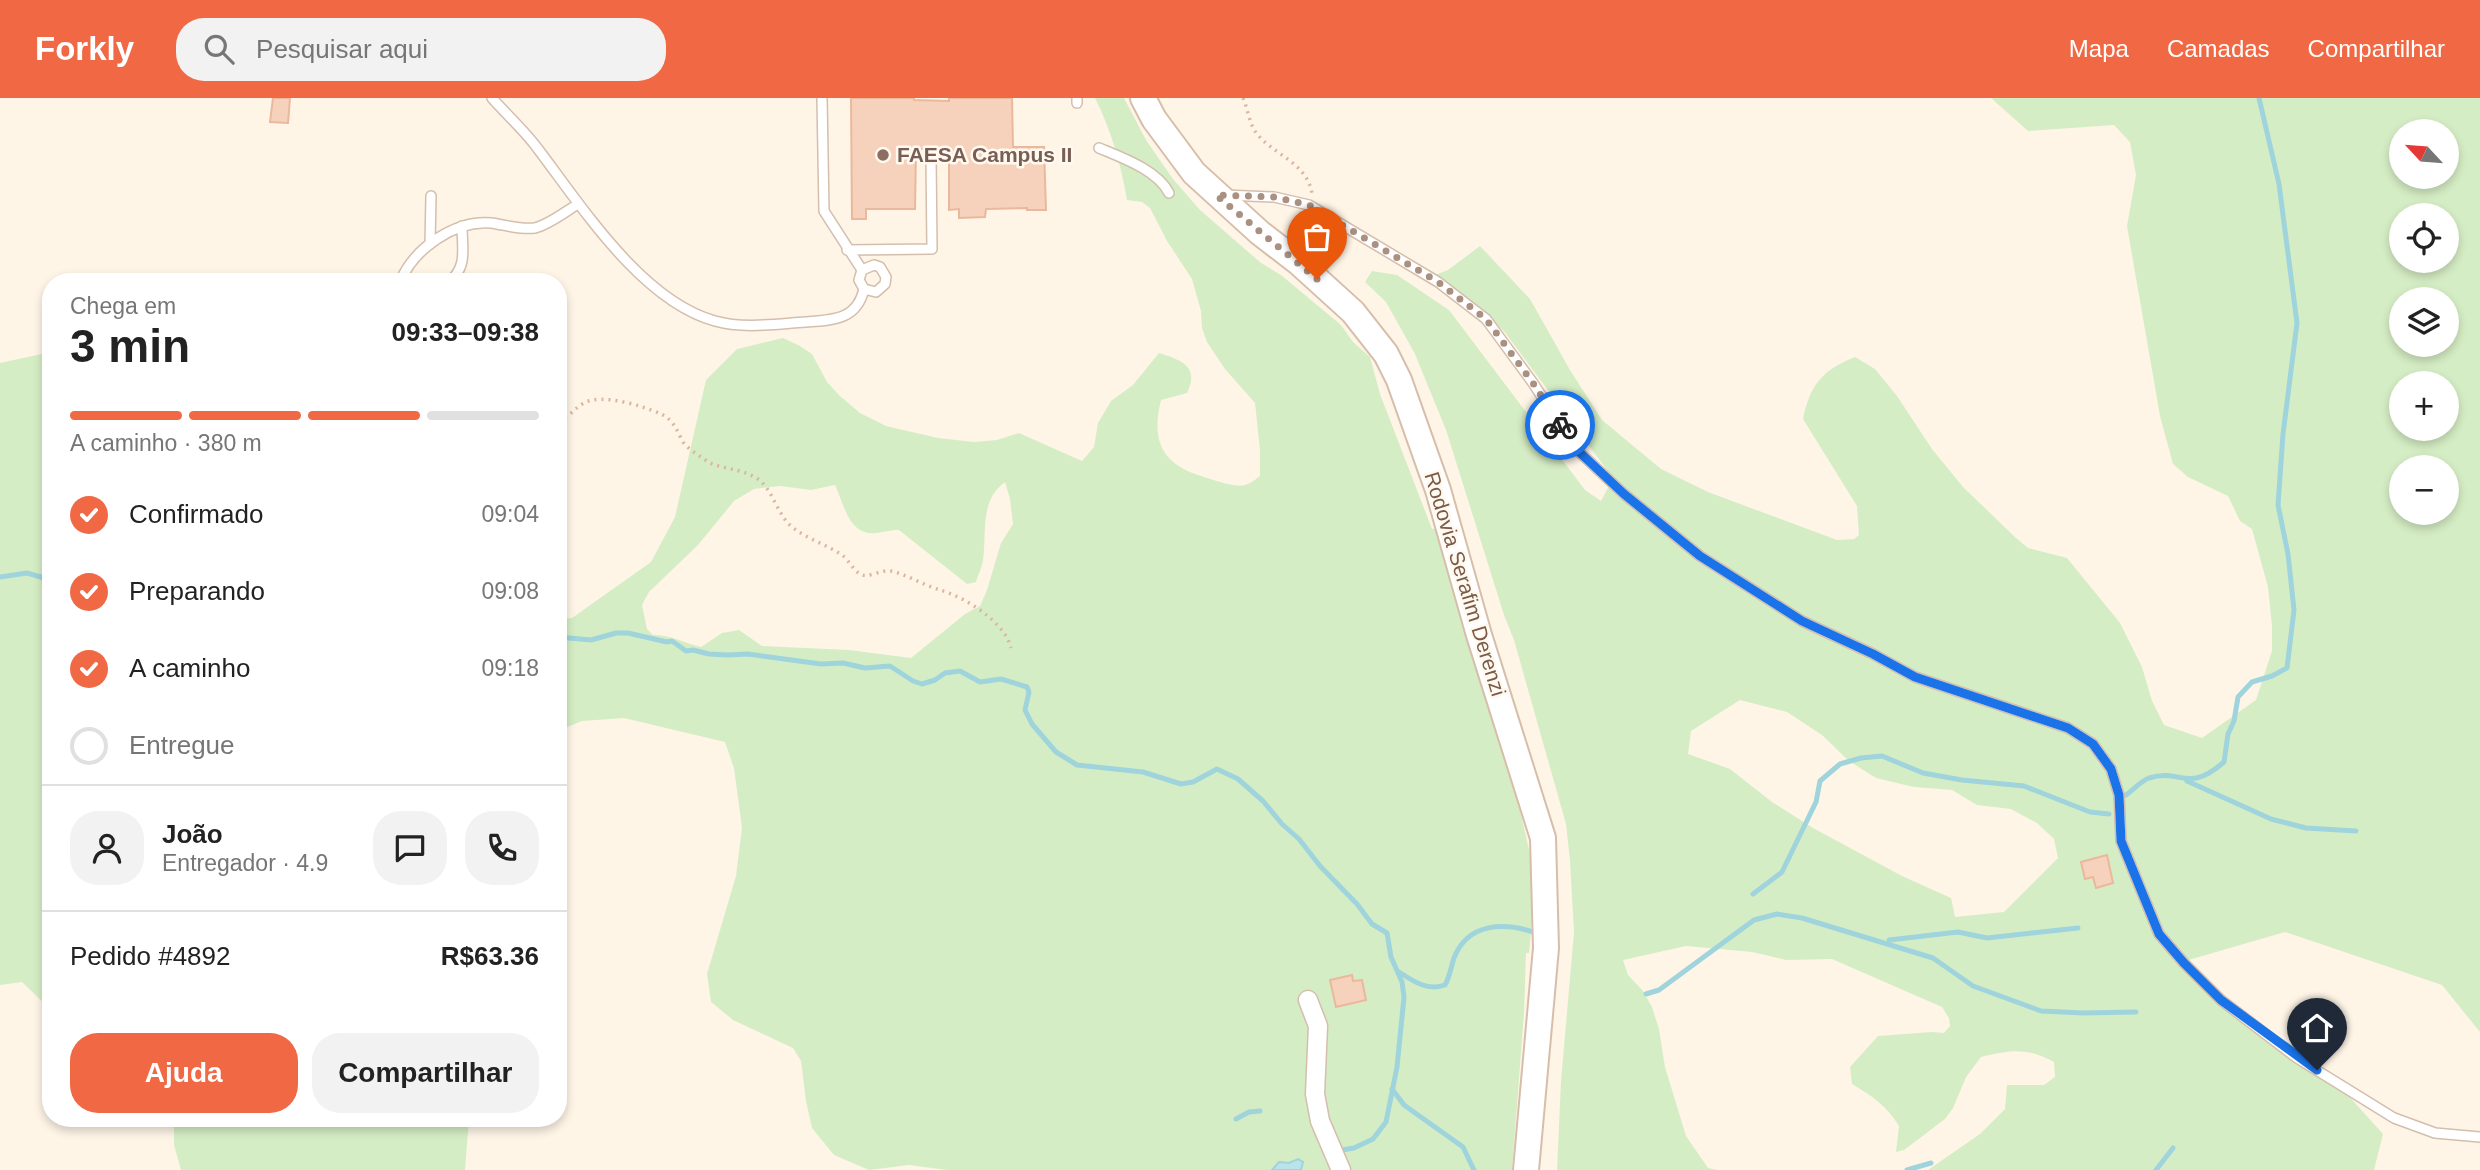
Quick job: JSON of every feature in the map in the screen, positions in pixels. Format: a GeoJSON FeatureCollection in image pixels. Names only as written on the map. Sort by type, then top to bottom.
{"type":"FeatureCollection","features":[{"type":"Feature","properties":{"kind":"main road","name":"Rodovia Serafim Derenzi"},"geometry":{"type":"LineString","coordinates":[[1143,98],[1154,120],[1194,173],[1353,313],[1386,354],[1399,380],[1438,490],[1479,635],[1543,838],[1546,948],[1526,1170]]}},
{"type":"Feature","properties":{"kind":"street"},"geometry":{"type":"LineString","coordinates":[[1308,1000],[1318,1026],[1315,1094],[1320,1121],[1342,1170]]}},
{"type":"Feature","properties":{"kind":"lane"},"geometry":{"type":"LineString","coordinates":[[492,98],[537,147],[578,204],[623,256],[656,289],[686,310],[716,322],[749,325],[822,320],[848,314],[856,309],[864,289]]}},
{"type":"Feature","properties":{"kind":"lane"},"geometry":{"type":"LineString","coordinates":[[822,98],[824,211],[862,270]]}},
{"type":"Feature","properties":{"kind":"lane"},"geometry":{"type":"LineString","coordinates":[[1099,148],[1164,182],[1169,193]]}},
{"type":"Feature","properties":{"kind":"lane"},"geometry":{"type":"LineString","coordinates":[[847,250],[932,249],[931,156]]}},
{"type":"Feature","properties":{"kind":"lane"},"geometry":{"type":"LineString","coordinates":[[1216,195],[1274,197],[1309,205],[1438,282],[1486,319],[1533,383],[1575,448],[1624,494],[1700,556],[1802,621],[1915,677],[2068,728],[2093,744],[2111,769],[2119,795],[2121,841],[2159,934],[2184,963],[2221,1000],[2297,1058],[2394,1118],[2435,1133],[2480,1137]]}},
{"type":"Feature","properties":{"kind":"lane"},"geometry":{"type":"LineString","coordinates":[[430,244],[431,196]]}},
{"type":"Feature","properties":{"kind":"lane"},"geometry":{"type":"LineString","coordinates":[[405,273],[418,252],[461,226],[478,223],[536,228],[578,204]]}},
{"type":"Feature","properties":{"kind":"lane"},"geometry":{"type":"LineString","coordinates":[[458,273],[462,266],[461,226]]}},
{"type":"Feature","properties":{"kind":"lane"},"geometry":{"type":"LineString","coordinates":[[874,265],[880,267],[886,277],[886,284],[876,292],[864,289],[859,280],[862,270],[874,265]]}},
{"type":"Feature","properties":{"kind":"path"},"geometry":{"type":"LineString","coordinates":[[1243,98],[1252,129],[1305,175],[1313,196],[1309,205]]}},
{"type":"Feature","properties":{"kind":"path"},"geometry":{"type":"LineString","coordinates":[[567,416],[583,403],[596,399],[614,400],[661,414],[673,422],[688,447],[706,461],[737,469],[762,482],[786,521],[804,535],[846,557],[859,573],[865,575],[892,571],[950,592],[974,605],[1001,629],[1011,648]]}},
{"type":"Feature","properties":{"kind":"green space"},"geometry":{"type":"Polygon","coordinates":[[[1095,98],[1124,98],[1146,140],[1173,179],[1200,210],[1261,263],[1281,275],[1341,325],[1353,342],[1370,357],[1380,394],[1432,529],[1438,528],[1514,783],[1536,881],[1529,953],[1526,953],[1512,1170],[947,1170],[909,1165],[869,1170],[834,1155],[812,1128],[801,1061],[793,1048],[733,1020],[711,1002],[707,974],[736,876],[742,828],[734,768],[725,742],[624,718],[582,721],[567,727],[567,618],[572,618],[651,562],[675,517],[706,380],[737,349],[783,338],[800,346],[812,354],[827,382],[840,396],[860,413],[886,426],[938,438],[974,442],[997,440],[1019,433],[1082,461],[1094,447],[1098,423],[1111,401],[1133,385],[1159,353],[1181,362],[1190,370],[1191,376],[1187,393],[1161,400],[1157,429],[1159,441],[1171,460],[1192,473],[1232,485],[1241,486],[1260,476],[1255,403],[1225,369],[1207,342],[1192,279],[1167,241],[1150,208],[1142,202],[1127,200],[1122,173],[1106,122],[1095,98]],[[1005,482],[991,498],[988,508],[983,560],[976,582],[967,584],[899,530],[867,533],[859,529],[848,517],[835,485],[811,490],[780,486],[754,489],[734,501],[698,545],[649,592],[642,605],[647,629],[653,635],[701,647],[722,633],[739,630],[762,646],[849,650],[911,658],[965,614],[980,606],[1001,543],[1013,524],[1005,482]]]}},
{"type":"Feature","properties":{"kind":"green space"},"geometry":{"type":"Polygon","coordinates":[[[1991,98],[2480,98],[2480,1032],[2442,985],[2285,932],[2185,961],[2216,996],[2318,1062],[2383,1134],[2374,1170],[1928,1170],[1980,1134],[2005,1109],[2007,1085],[2044,1085],[2055,1077],[2054,1062],[2018,1051],[1981,1057],[1966,1077],[1953,1108],[1945,1119],[1904,1150],[1896,1152],[1899,1126],[1878,1102],[1852,1084],[1850,1067],[1878,1036],[1944,1033],[1950,1026],[1949,1018],[1942,1007],[1832,959],[1786,960],[1752,952],[1686,946],[1623,960],[1628,975],[1643,991],[1652,1007],[1659,1029],[1665,1067],[1686,1136],[1708,1168],[1718,1170],[1557,1170],[1561,1081],[1574,932],[1566,824],[1514,640],[1446,430],[1415,354],[1386,302],[1365,282],[1372,271],[1397,275],[1449,310],[1585,490],[1601,501],[1613,478],[1504,331],[1435,275],[1448,270],[1480,246],[1530,299],[1602,420],[1661,469],[1708,492],[1837,540],[1854,539],[1859,535],[1857,506],[1803,419],[1809,397],[1819,380],[1834,367],[1855,357],[1875,369],[1897,396],[1932,449],[1963,487],[2016,538],[2028,548],[2067,558],[2120,623],[2142,667],[2152,701],[2164,725],[2202,738],[2256,700],[2272,651],[2268,587],[2252,529],[2240,521],[2228,496],[2188,477],[2173,464],[2160,416],[2127,226],[2136,175],[2130,142],[2114,125],[2028,131],[1991,98]],[[1740,700],[1691,731],[1688,754],[1730,769],[1772,802],[1813,828],[1902,876],[1951,898],[1955,917],[2004,912],[2058,858],[2054,839],[2037,823],[2011,809],[1977,805],[1952,790],[1914,787],[1876,778],[1849,761],[1822,735],[1787,712],[1740,700]]]}},
{"type":"Feature","properties":{"kind":"green space"},"geometry":{"type":"Polygon","coordinates":[[[42,354],[42,1001],[22,982],[0,985],[0,363],[42,354]]]}},
{"type":"Feature","properties":{"kind":"green space"},"geometry":{"type":"Polygon","coordinates":[[[174,1127],[468,1127],[465,1170],[181,1170],[174,1145],[174,1127]]]}},
{"type":"Feature","properties":{"kind":"water"},"geometry":{"type":"Polygon","coordinates":[[[1298,1159],[1303,1162],[1301,1170],[1272,1170],[1279,1162],[1289,1163],[1298,1159]]]}},
{"type":"Feature","properties":{"kind":"building"},"geometry":{"type":"Polygon","coordinates":[[[273,98],[290,98],[288,123],[270,122],[273,98]]]}},
{"type":"Feature","properties":{"kind":"building","name":"FAESA Campus II"},"geometry":{"type":"Polygon","coordinates":[[[851,98],[949,101],[949,98],[1012,98],[1013,147],[1044,147],[1046,210],[986,209],[985,217],[959,218],[959,209],[949,210],[949,149],[916,149],[915,209],[866,209],[866,219],[852,219],[851,98]]]}},
{"type":"Feature","properties":{"kind":"building"},"geometry":{"type":"Polygon","coordinates":[[[2107,855],[2113,883],[2096,888],[2093,877],[2085,879],[2081,862],[2107,855]]]}},
{"type":"Feature","properties":{"kind":"building"},"geometry":{"type":"Polygon","coordinates":[[[1352,975],[1353,981],[1362,980],[1366,1000],[1336,1007],[1330,980],[1352,975]]]}},
{"type":"Feature","properties":{"kind":"waterway"},"geometry":{"type":"LineString","coordinates":[[2126,795],[2149,778],[2201,777],[2224,762],[2238,697],[2252,682],[2287,668],[2294,610],[2288,554],[2278,505],[2283,434],[2297,323],[2279,184],[2259,98]]}},
{"type":"Feature","properties":{"kind":"waterway"},"geometry":{"type":"LineString","coordinates":[[0,577],[27,573],[42,577]]}},
{"type":"Feature","properties":{"kind":"waterway"},"geometry":{"type":"LineString","coordinates":[[567,638],[591,640],[616,633],[628,633],[672,641],[686,651],[709,654],[748,654],[821,664],[843,663],[865,668],[890,666],[922,684],[945,673],[960,671],[980,682],[1001,679],[1027,687],[1029,692],[1025,710],[1032,724],[1056,752],[1077,765],[1143,772],[1181,784],[1193,782],[1217,769],[1238,779],[1299,839],[1372,924],[1387,933],[1391,957],[1402,982],[1404,997],[1397,1067],[1386,1122],[1373,1139],[1354,1148],[1336,1151]]}},
{"type":"Feature","properties":{"kind":"waterway"},"geometry":{"type":"LineString","coordinates":[[1753,894],[1782,872],[1816,802],[1820,781],[1840,764],[1861,758],[1882,756],[1923,773],[2024,786],[2090,812],[2109,814]]}},
{"type":"Feature","properties":{"kind":"waterway"},"geometry":{"type":"LineString","coordinates":[[2187,781],[2271,819],[2306,828],[2356,831]]}},
{"type":"Feature","properties":{"kind":"waterway"},"geometry":{"type":"LineString","coordinates":[[1646,994],[1659,990],[1754,920],[1777,914],[1802,918],[1933,958],[1973,986],[2041,1011],[2136,1012]]}},
{"type":"Feature","properties":{"kind":"waterway"},"geometry":{"type":"LineString","coordinates":[[1399,972],[1416,982],[1439,987],[1445,985],[1460,946],[1478,931],[1512,927],[1536,933]]}},
{"type":"Feature","properties":{"kind":"waterway"},"geometry":{"type":"LineString","coordinates":[[1889,940],[1958,932],[1987,938],[2078,928]]}},
{"type":"Feature","properties":{"kind":"waterway"},"geometry":{"type":"LineString","coordinates":[[1392,1089],[1404,1105],[1463,1147],[1474,1170]]}},
{"type":"Feature","properties":{"kind":"waterway"},"geometry":{"type":"LineString","coordinates":[[1236,1119],[1249,1112],[1260,1111]]}},
{"type":"Feature","properties":{"kind":"waterway"},"geometry":{"type":"LineString","coordinates":[[2156,1170],[2173,1148]]}},
{"type":"Feature","properties":{"kind":"waterway"},"geometry":{"type":"LineString","coordinates":[[1907,1170],[1931,1163]]}},
{"type":"Feature","properties":{"kind":"way so far"},"geometry":{"type":"LineString","coordinates":[[1317,279],[1216,195],[1274,197],[1309,205],[1438,282],[1486,319],[1560,425]]}},
{"type":"Feature","properties":{"kind":"place","name":"FAESA Campus II"},"geometry":{"type":"Point","coordinates":[883,155]}},
{"type":"Feature","properties":{"kind":"route"},"geometry":{"type":"LineString","coordinates":[[1560,425],[1575,448],[1624,494],[1700,556],[1802,621],[1915,677],[2068,728],[2093,744],[2111,769],[2119,795],[2121,841],[2159,934],[2221,1000],[2317,1070]]}}]}
